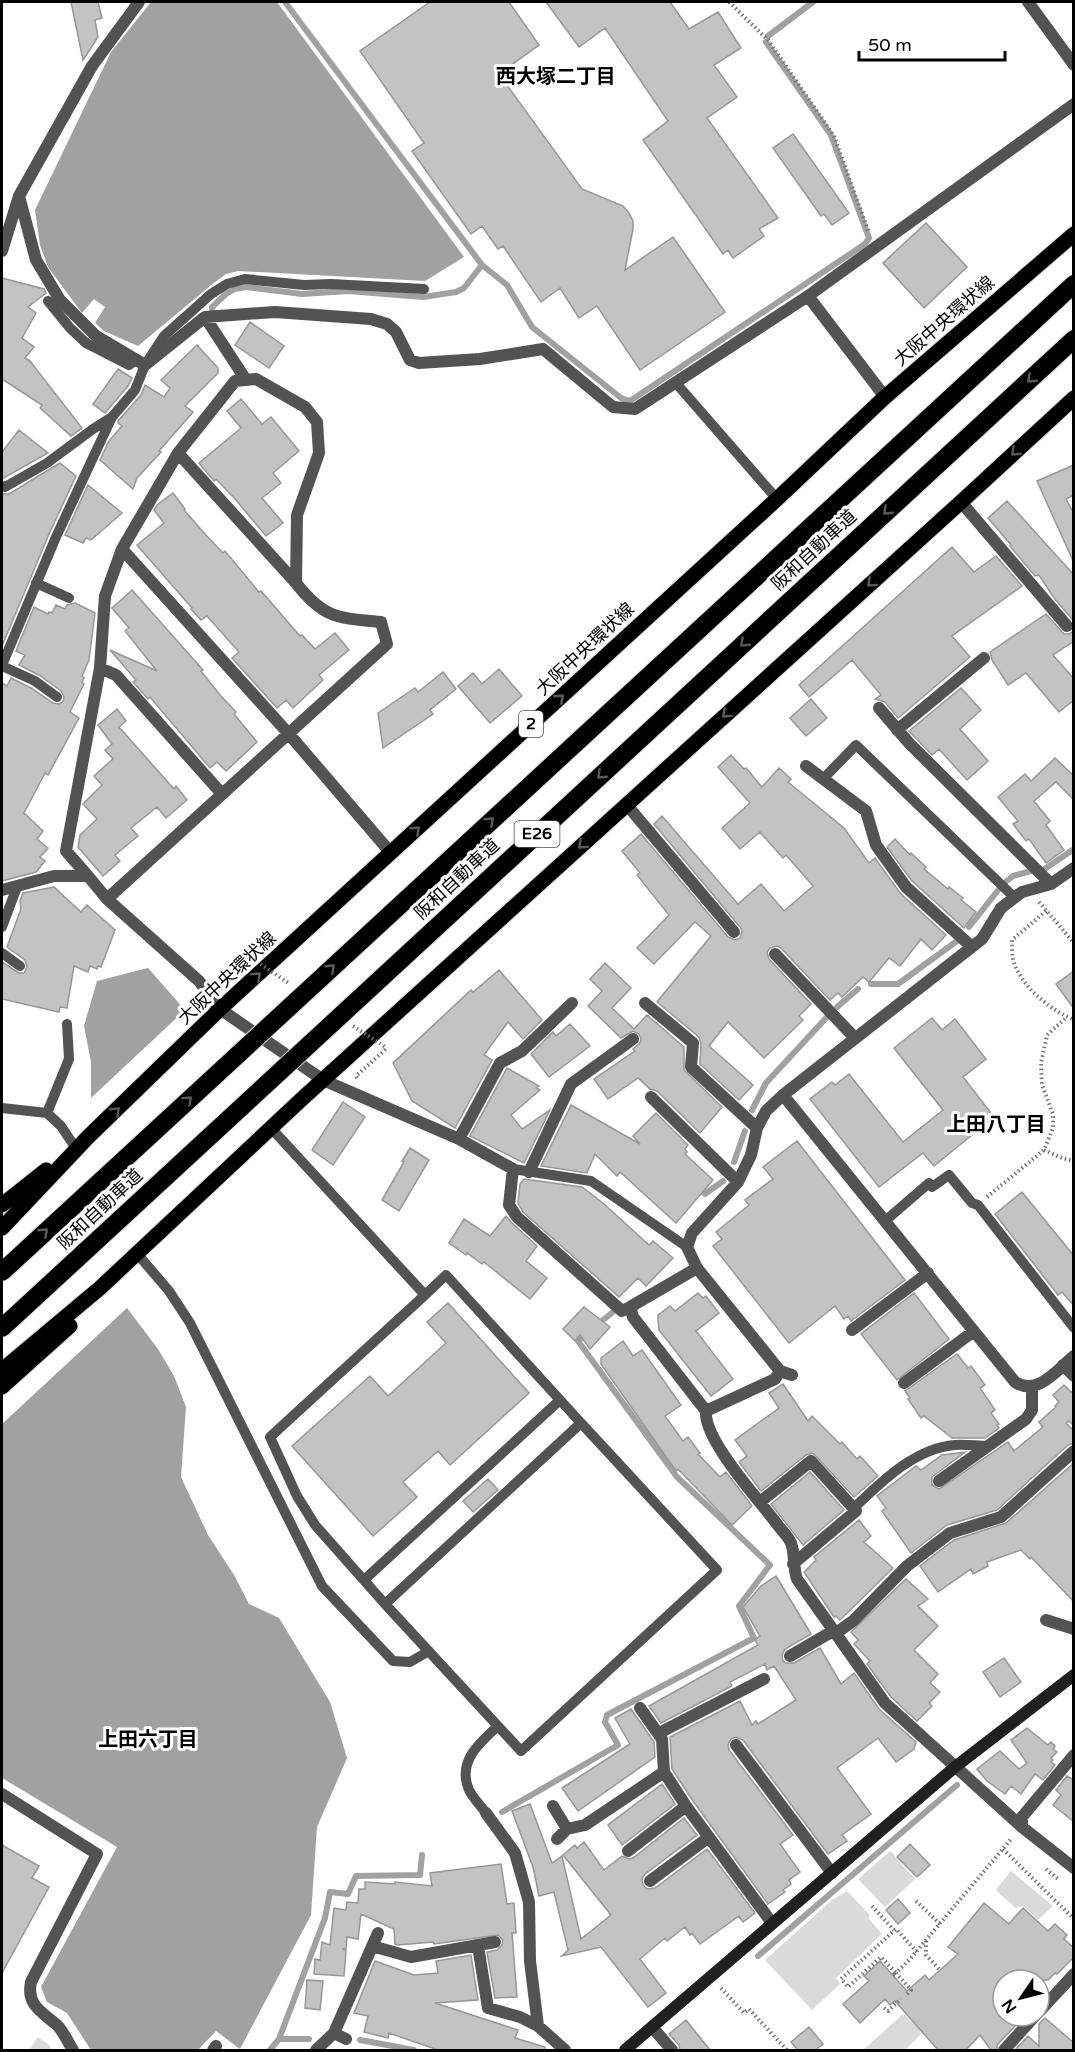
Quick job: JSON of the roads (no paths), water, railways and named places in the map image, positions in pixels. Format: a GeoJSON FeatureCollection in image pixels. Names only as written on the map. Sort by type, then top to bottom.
{"type":"FeatureCollection","features":[{"type":"Feature","properties":{"kind":"highway","name":"阪和自動車道"},"geometry":{"type":"LineString","coordinates":[[2,1272],[1074,284]]}},
{"type":"Feature","properties":{"kind":"highway","name":"阪和自動車道"},"geometry":{"type":"LineString","coordinates":[[2,1328],[1074,339]]}},
{"type":"Feature","properties":{"kind":"main road","name":"大阪中央環状線"},"geometry":{"type":"LineString","coordinates":[[2,1228],[88,1137],[220,1009],[777,499],[885,397],[1074,234]]}},
{"type":"Feature","properties":{"kind":"main road"},"geometry":{"type":"LineString","coordinates":[[2,1370],[100,1288],[323,1080],[1074,398]]}},
{"type":"Feature","properties":{"kind":"main road"},"geometry":{"type":"LineString","coordinates":[[2,1205],[88,1137]]}},
{"type":"Feature","properties":{"kind":"main road"},"geometry":{"type":"LineString","coordinates":[[2,1387],[117,1284],[170,1222]]}},
{"type":"Feature","properties":{"kind":"street"},"geometry":{"type":"LineString","coordinates":[[2,251],[19,196],[92,66],[139,2]]}},
{"type":"Feature","properties":{"kind":"street"},"geometry":{"type":"LineString","coordinates":[[1028,2],[1074,65]]}},
{"type":"Feature","properties":{"kind":"street"},"geometry":{"type":"LineString","coordinates":[[19,196],[36,260],[60,300],[96,336],[141,362],[206,317],[275,312],[371,319],[387,324],[396,332],[410,360],[419,363],[480,359],[543,349],[613,407],[634,409],[808,296],[1074,104]]}},
{"type":"Feature","properties":{"kind":"street"},"geometry":{"type":"LineString","coordinates":[[808,296],[885,397]]}},
{"type":"Feature","properties":{"kind":"street"},"geometry":{"type":"LineString","coordinates":[[206,317],[246,380]]}},
{"type":"Feature","properties":{"kind":"street"},"geometry":{"type":"LineString","coordinates":[[296,583],[297,515],[319,453],[317,422],[305,407],[256,379],[235,381],[178,453],[122,549],[105,596],[100,668],[66,851],[107,900],[198,981],[220,1009],[323,1080],[459,1139],[513,1169],[509,1205],[516,1217],[622,1311],[697,1268]]}},
{"type":"Feature","properties":{"kind":"street"},"geometry":{"type":"LineString","coordinates":[[107,900],[387,644],[381,622],[339,618],[312,603],[178,453]]}},
{"type":"Feature","properties":{"kind":"street"},"geometry":{"type":"LineString","coordinates":[[961,502],[1067,626]]}},
{"type":"Feature","properties":{"kind":"street"},"geometry":{"type":"LineString","coordinates":[[122,549],[288,733],[391,853]]}},
{"type":"Feature","properties":{"kind":"street"},"geometry":{"type":"LineString","coordinates":[[897,730],[984,658]]}},
{"type":"Feature","properties":{"kind":"street"},"geometry":{"type":"LineString","coordinates":[[100,668],[116,675],[222,794]]}},
{"type":"Feature","properties":{"kind":"street"},"geometry":{"type":"LineString","coordinates":[[879,708],[897,730],[1051,884]]}},
{"type":"Feature","properties":{"kind":"street"},"geometry":{"type":"LineString","coordinates":[[806,766],[866,812],[876,844],[906,887],[972,947]]}},
{"type":"Feature","properties":{"kind":"street"},"geometry":{"type":"LineString","coordinates":[[627,804],[734,932]]}},
{"type":"Feature","properties":{"kind":"street"},"geometry":{"type":"LineString","coordinates":[[706,1411],[786,1373],[697,1268],[687,1247],[692,1233],[738,1182],[751,1155],[757,1128],[766,1111],[783,1095],[982,939],[1001,908],[1029,890],[1051,884],[1074,868]]}},
{"type":"Feature","properties":{"kind":"street"},"geometry":{"type":"LineString","coordinates":[[2,890],[54,876],[88,876]]}},
{"type":"Feature","properties":{"kind":"street"},"geometry":{"type":"LineString","coordinates":[[776,954],[855,1038]]}},
{"type":"Feature","properties":{"kind":"street"},"geometry":{"type":"LineString","coordinates":[[459,1139],[500,1063],[522,1051],[572,1003]]}},
{"type":"Feature","properties":{"kind":"street"},"geometry":{"type":"LineString","coordinates":[[645,1003],[693,1043],[691,1068],[757,1128]]}},
{"type":"Feature","properties":{"kind":"street"},"geometry":{"type":"LineString","coordinates":[[529,1172],[571,1084],[633,1039]]}},
{"type":"Feature","properties":{"kind":"street"},"geometry":{"type":"LineString","coordinates":[[783,1095],[1015,1382],[1022,1387],[1032,1387],[1045,1381],[1074,1356]]}},
{"type":"Feature","properties":{"kind":"street"},"geometry":{"type":"LineString","coordinates":[[651,1097],[738,1182]]}},
{"type":"Feature","properties":{"kind":"street"},"geometry":{"type":"LineString","coordinates":[[852,1330],[928,1273]]}},
{"type":"Feature","properties":{"kind":"street"},"geometry":{"type":"LineString","coordinates":[[630,1307],[633,1317],[706,1411],[705,1419],[711,1433],[741,1479],[791,1543],[792,1564],[796,1579],[885,1703],[1022,1827],[1074,1868]]}},
{"type":"Feature","properties":{"kind":"street"},"geometry":{"type":"LineString","coordinates":[[904,1383],[974,1331]]}},
{"type":"Feature","properties":{"kind":"street"},"geometry":{"type":"LineString","coordinates":[[1063,1365],[1074,1376]]}},
{"type":"Feature","properties":{"kind":"street"},"geometry":{"type":"LineString","coordinates":[[939,1481],[1026,1419],[1032,1410],[1032,1387]]}},
{"type":"Feature","properties":{"kind":"street"},"geometry":{"type":"LineString","coordinates":[[790,1656],[833,1631],[839,1631],[853,1621],[907,1566],[950,1533],[1001,1517],[1074,1450]]}},
{"type":"Feature","properties":{"kind":"street"},"geometry":{"type":"LineString","coordinates":[[760,1502],[811,1461],[856,1511],[792,1564]]}},
{"type":"Feature","properties":{"kind":"street"},"geometry":{"type":"LineString","coordinates":[[1046,1620],[1074,1629]]}},
{"type":"Feature","properties":{"kind":"street"},"geometry":{"type":"LineString","coordinates":[[625,2050],[955,1767],[1074,1675]]}},
{"type":"Feature","properties":{"kind":"street"},"geometry":{"type":"LineString","coordinates":[[659,1733],[764,1678]]}},
{"type":"Feature","properties":{"kind":"street"},"geometry":{"type":"LineString","coordinates":[[640,1708],[662,1738],[664,1772],[686,1806],[772,1923]]}},
{"type":"Feature","properties":{"kind":"street"},"geometry":{"type":"LineString","coordinates":[[736,1745],[832,1873]]}},
{"type":"Feature","properties":{"kind":"street"},"geometry":{"type":"LineString","coordinates":[[1022,1827],[1022,1817],[1074,1755]]}},
{"type":"Feature","properties":{"kind":"street"},"geometry":{"type":"LineString","coordinates":[[557,1839],[567,1829],[585,1826],[664,1772]]}},
{"type":"Feature","properties":{"kind":"street"},"geometry":{"type":"LineString","coordinates":[[2,1794],[97,1854],[29,1990],[35,2007],[59,2027],[73,2050]]}},
{"type":"Feature","properties":{"kind":"street"},"geometry":{"type":"LineString","coordinates":[[553,1806],[567,1829]]}},
{"type":"Feature","properties":{"kind":"street"},"geometry":{"type":"LineString","coordinates":[[628,1851],[686,1806]]}},
{"type":"Feature","properties":{"kind":"street"},"geometry":{"type":"LineString","coordinates":[[486,1813],[515,1853],[529,1902],[530,1961],[538,2026]]}},
{"type":"Feature","properties":{"kind":"street"},"geometry":{"type":"LineString","coordinates":[[650,1881],[709,1837]]}},
{"type":"Feature","properties":{"kind":"street"},"geometry":{"type":"LineString","coordinates":[[316,2050],[334,2033],[378,1933]]}},
{"type":"Feature","properties":{"kind":"street"},"geometry":{"type":"LineString","coordinates":[[372,1946],[411,1957],[495,1942]]}},
{"type":"Feature","properties":{"kind":"street"},"geometry":{"type":"LineString","coordinates":[[478,1946],[488,2008],[520,2017],[538,2026],[565,2050]]}},
{"type":"Feature","properties":{"kind":"street"},"geometry":{"type":"LineString","coordinates":[[1051,1999],[1074,1974]]}},
{"type":"Feature","properties":{"kind":"street"},"geometry":{"type":"LineString","coordinates":[[652,2027],[672,2050]]}},
{"type":"Feature","properties":{"kind":"street"},"geometry":{"type":"LineString","coordinates":[[1004,2050],[1024,2028]]}},
{"type":"Feature","properties":{"kind":"street"},"geometry":{"type":"LineString","coordinates":[[334,2033],[346,2039]]}},
{"type":"Feature","properties":{"kind":"lane"},"geometry":{"type":"LineString","coordinates":[[57,697],[35,681],[2,666],[36,583],[112,417],[135,390],[141,362],[164,336],[212,294],[227,284],[245,279],[304,285],[331,284],[424,289]]}},
{"type":"Feature","properties":{"kind":"lane"},"geometry":{"type":"LineString","coordinates":[[48,301],[70,328],[86,343],[129,365],[141,362]]}},
{"type":"Feature","properties":{"kind":"lane"},"geometry":{"type":"LineString","coordinates":[[675,382],[777,499]]}},
{"type":"Feature","properties":{"kind":"lane"},"geometry":{"type":"LineString","coordinates":[[2,486],[5,487],[47,463],[112,417]]}},
{"type":"Feature","properties":{"kind":"lane"},"geometry":{"type":"LineString","coordinates":[[36,583],[69,598]]}},
{"type":"Feature","properties":{"kind":"lane"},"geometry":{"type":"LineString","coordinates":[[823,779],[856,745],[1015,898]]}},
{"type":"Feature","properties":{"kind":"lane"},"geometry":{"type":"LineString","coordinates":[[2,927],[16,887]]}},
{"type":"Feature","properties":{"kind":"lane"},"geometry":{"type":"LineString","coordinates":[[2,953],[20,966]]}},
{"type":"Feature","properties":{"kind":"lane"},"geometry":{"type":"LineString","coordinates":[[47,1113],[69,1059],[67,1024]]}},
{"type":"Feature","properties":{"kind":"lane"},"geometry":{"type":"LineString","coordinates":[[2,1108],[47,1113],[61,1126],[75,1148]]}},
{"type":"Feature","properties":{"kind":"lane"},"geometry":{"type":"LineString","coordinates":[[271,1128],[425,1295]]}},
{"type":"Feature","properties":{"kind":"lane"},"geometry":{"type":"LineString","coordinates":[[513,1169],[591,1181],[687,1247]]}},
{"type":"Feature","properties":{"kind":"lane"},"geometry":{"type":"LineString","coordinates":[[885,1221],[929,1183],[932,1187],[950,1175],[972,1203],[978,1206],[1074,1328]]}},
{"type":"Feature","properties":{"kind":"lane"},"geometry":{"type":"LineString","coordinates":[[140,1257],[169,1291],[190,1323],[322,1586],[393,1661],[410,1662],[429,1651]]}},
{"type":"Feature","properties":{"kind":"lane"},"geometry":{"type":"LineString","coordinates":[[446,1275],[717,1570],[521,1751],[325,1538],[297,1496],[270,1437],[425,1295],[446,1275]]}},
{"type":"Feature","properties":{"kind":"lane"},"geometry":{"type":"LineString","coordinates":[[364,1580],[560,1400]]}},
{"type":"Feature","properties":{"kind":"lane"},"geometry":{"type":"LineString","coordinates":[[385,1604],[581,1423]]}},
{"type":"Feature","properties":{"kind":"lane"},"geometry":{"type":"LineString","coordinates":[[854,1508],[880,1483],[908,1463],[934,1449],[955,1445],[988,1446]]}},
{"type":"Feature","properties":{"kind":"lane"},"geometry":{"type":"LineString","coordinates":[[486,1813],[470,1792],[466,1775],[467,1767],[477,1744],[498,1726]]}},
{"type":"Feature","properties":{"kind":"waterway"},"geometry":{"type":"LineString","coordinates":[[285,2],[482,265]]}},
{"type":"Feature","properties":{"kind":"waterway"},"geometry":{"type":"LineString","coordinates":[[768,36],[813,2]]}},
{"type":"Feature","properties":{"kind":"waterway"},"geometry":{"type":"LineString","coordinates":[[213,316],[212,307],[235,289],[246,287],[302,294],[348,291],[423,297],[456,292],[464,288],[482,265],[507,285],[532,327],[621,398],[630,401],[865,244],[869,238],[831,135],[766,42]]}},
{"type":"Feature","properties":{"kind":"waterway"},"geometry":{"type":"LineString","coordinates":[[1046,868],[1074,849]]}},
{"type":"Feature","properties":{"kind":"waterway"},"geometry":{"type":"LineString","coordinates":[[969,927],[1003,884],[1013,876],[1031,871]]}},
{"type":"Feature","properties":{"kind":"waterway"},"geometry":{"type":"LineString","coordinates":[[871,984],[898,984],[957,941]]}},
{"type":"Feature","properties":{"kind":"waterway"},"geometry":{"type":"LineString","coordinates":[[837,1007],[858,989]]}},
{"type":"Feature","properties":{"kind":"waterway"},"geometry":{"type":"LineString","coordinates":[[752,1110],[766,1083],[827,1017]]}},
{"type":"Feature","properties":{"kind":"waterway"},"geometry":{"type":"LineString","coordinates":[[734,1162],[745,1131]]}},
{"type":"Feature","properties":{"kind":"waterway"},"geometry":{"type":"LineString","coordinates":[[705,1194],[723,1181]]}},
{"type":"Feature","properties":{"kind":"waterway"},"geometry":{"type":"LineString","coordinates":[[597,1325],[613,1312]]}},
{"type":"Feature","properties":{"kind":"waterway"},"geometry":{"type":"LineString","coordinates":[[502,1812],[618,1745],[605,1722],[607,1715],[754,1638],[739,1606],[770,1565],[677,1477],[578,1341],[587,1333]]}},
{"type":"Feature","properties":{"kind":"waterway"},"geometry":{"type":"LineString","coordinates":[[758,1956],[957,1785]]}},
{"type":"Feature","properties":{"kind":"waterway"},"geometry":{"type":"LineString","coordinates":[[279,2039],[325,1918],[330,1892],[348,1894],[356,1876],[420,1875],[422,1855]]}},
{"type":"Feature","properties":{"kind":"waterway"},"geometry":{"type":"LineString","coordinates":[[270,2050],[279,2039],[309,2039]]}},
{"type":"Feature","properties":{"kind":"waterway"},"geometry":{"type":"LineString","coordinates":[[360,2040],[414,2050]]}},
{"type":"Feature","properties":{"kind":"district","name":"西大塚二丁目"},"geometry":{"type":"Point","coordinates":[556,77]}},
{"type":"Feature","properties":{"kind":"district","name":"上田八丁目"},"geometry":{"type":"Point","coordinates":[996,1125]}},
{"type":"Feature","properties":{"kind":"district","name":"上田六丁目"},"geometry":{"type":"Point","coordinates":[148,1740]}}]}
